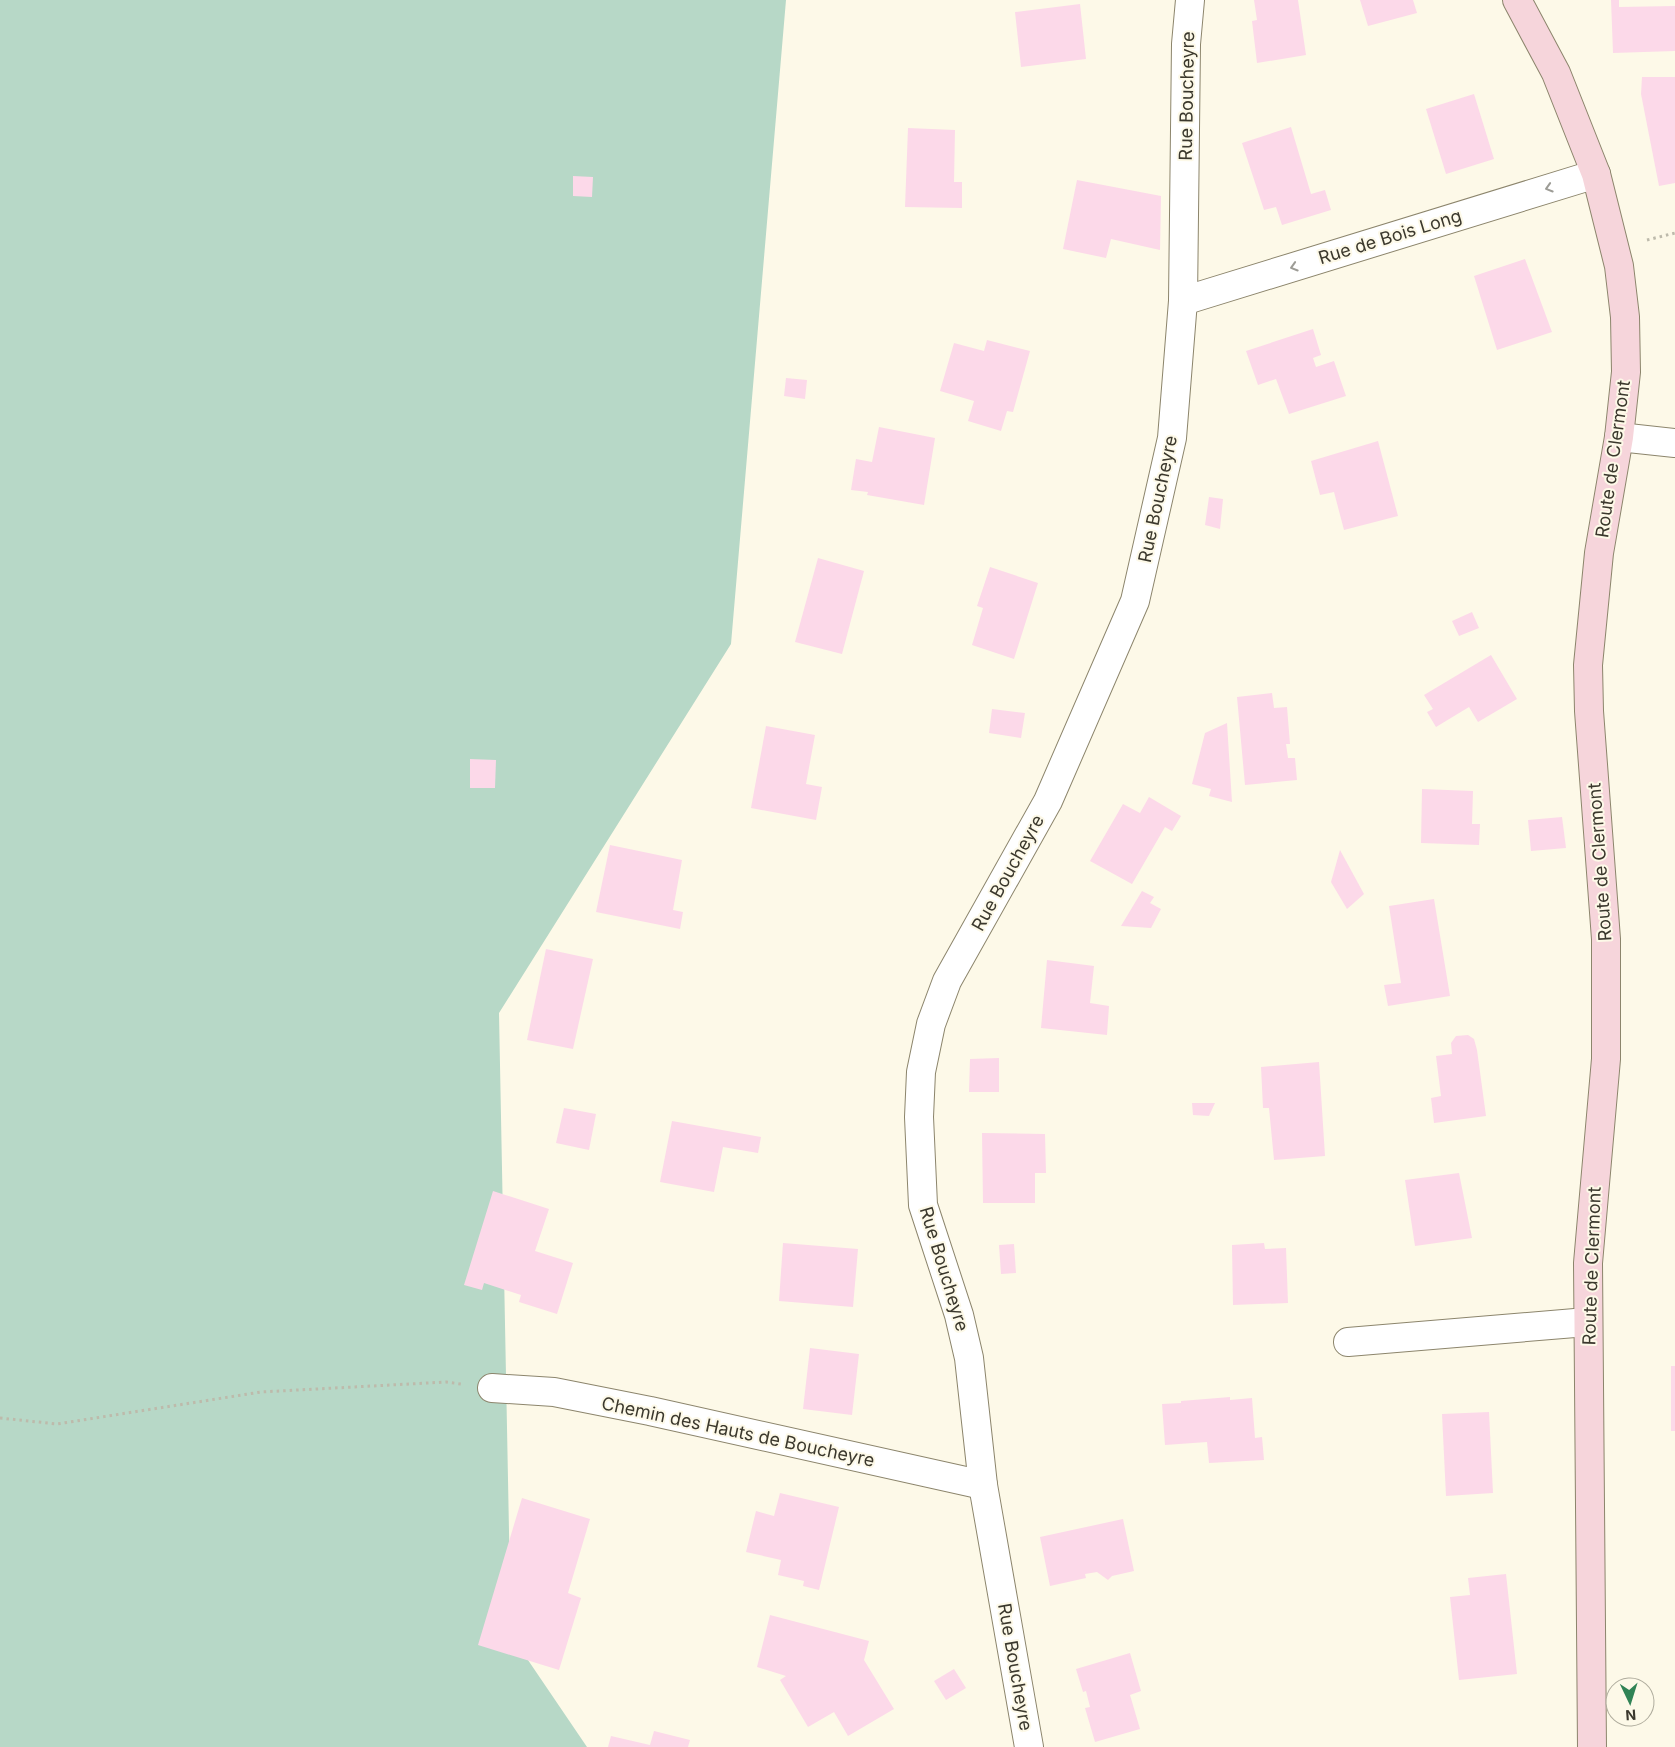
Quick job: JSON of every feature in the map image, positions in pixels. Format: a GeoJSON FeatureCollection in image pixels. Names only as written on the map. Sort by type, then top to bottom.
{"type":"FeatureCollection","features":[{"type":"Feature","properties":{"kind":"street","name":"Rue Boucheyre"},"geometry":{"type":"LineString","coordinates":[[1029,1747],[983,1485],[976,1404],[969,1358],[959,1315],[923,1205],[919,1127],[921,1072],[931,1024],[947,981],[1048,802],[1136,601],[1172,438],[1183,301],[1186,44],[1190,0]]}},
{"type":"Feature","properties":{"kind":"street","name":"Route de Clermont"},"geometry":{"type":"LineString","coordinates":[[1517,0],[1556,73],[1596,174],[1619,266],[1625,317],[1626,372],[1619,437],[1599,553],[1588,665],[1589,711],[1606,939],[1606,1059],[1588,1263],[1592,1747]]}},
{"type":"Feature","properties":{"kind":"street","name":"Rue de Bois Long"},"geometry":{"type":"LineString","coordinates":[[1183,301],[1596,174]]}},
{"type":"Feature","properties":{"kind":"street"},"geometry":{"type":"LineString","coordinates":[[1619,437],[1675,443]]}},
{"type":"Feature","properties":{"kind":"street"},"geometry":{"type":"LineString","coordinates":[[1348,1342],[1587,1322]]}},
{"type":"Feature","properties":{"kind":"street","name":"Chemin des Hauts de Boucheyre"},"geometry":{"type":"LineString","coordinates":[[492,1388],[554,1392],[650,1411],[983,1485]]}},
{"type":"Feature","properties":{"kind":"path"},"geometry":{"type":"LineString","coordinates":[[0,1418],[57,1424],[261,1392],[446,1382],[492,1388]]}},
{"type":"Feature","properties":{"kind":"green space"},"geometry":{"type":"Polygon","coordinates":[[[0,0],[786,0],[731,644],[499,1013],[511,1635],[587,1747],[0,1747],[0,0]]]}},
{"type":"Feature","properties":{"kind":"building"},"geometry":{"type":"Polygon","coordinates":[[[1254,0],[1298,0],[1306,55],[1257,63],[1252,21],[1257,20],[1254,0]]]}},
{"type":"Feature","properties":{"kind":"building"},"geometry":{"type":"Polygon","coordinates":[[[1360,0],[1413,0],[1417,13],[1368,26],[1360,0]]]}},
{"type":"Feature","properties":{"kind":"building"},"geometry":{"type":"Polygon","coordinates":[[[1611,0],[1619,0],[1619,7],[1675,6],[1675,51],[1613,53],[1611,0]]]}},
{"type":"Feature","properties":{"kind":"building"},"geometry":{"type":"Polygon","coordinates":[[[1080,4],[1086,59],[1021,67],[1015,12],[1080,4]]]}},
{"type":"Feature","properties":{"kind":"building"},"geometry":{"type":"Polygon","coordinates":[[[1642,77],[1675,77],[1675,183],[1659,186],[1641,94],[1642,77]]]}},
{"type":"Feature","properties":{"kind":"building"},"geometry":{"type":"Polygon","coordinates":[[[1474,94],[1494,159],[1446,174],[1426,109],[1474,94]]]}},
{"type":"Feature","properties":{"kind":"building"},"geometry":{"type":"Polygon","coordinates":[[[1291,127],[1311,194],[1325,190],[1331,210],[1282,225],[1276,207],[1264,210],[1242,143],[1291,127]]]}},
{"type":"Feature","properties":{"kind":"building"},"geometry":{"type":"Polygon","coordinates":[[[908,128],[955,130],[954,182],[962,182],[962,208],[905,207],[908,128]]]}},
{"type":"Feature","properties":{"kind":"building"},"geometry":{"type":"Polygon","coordinates":[[[573,176],[593,177],[592,197],[573,196],[573,176]]]}},
{"type":"Feature","properties":{"kind":"building"},"geometry":{"type":"Polygon","coordinates":[[[1077,180],[1161,196],[1160,250],[1111,239],[1106,258],[1063,249],[1077,180]]]}},
{"type":"Feature","properties":{"kind":"building"},"geometry":{"type":"Polygon","coordinates":[[[1525,259],[1552,332],[1497,350],[1474,276],[1525,259]]]}},
{"type":"Feature","properties":{"kind":"building"},"geometry":{"type":"Polygon","coordinates":[[[1313,329],[1321,355],[1313,358],[1316,367],[1334,361],[1346,396],[1289,414],[1276,379],[1258,385],[1246,351],[1313,329]]]}},
{"type":"Feature","properties":{"kind":"building"},"geometry":{"type":"Polygon","coordinates":[[[987,340],[1030,351],[1013,412],[1007,411],[1001,431],[968,421],[974,401],[940,391],[954,343],[984,351],[987,340]]]}},
{"type":"Feature","properties":{"kind":"building"},"geometry":{"type":"Polygon","coordinates":[[[786,378],[807,380],[805,399],[784,396],[786,378]]]}},
{"type":"Feature","properties":{"kind":"building"},"geometry":{"type":"Polygon","coordinates":[[[879,427],[935,438],[924,505],[867,495],[868,492],[851,490],[856,459],[872,462],[879,427]]]}},
{"type":"Feature","properties":{"kind":"building"},"geometry":{"type":"Polygon","coordinates":[[[1378,441],[1398,516],[1344,530],[1334,492],[1320,495],[1311,461],[1378,441]]]}},
{"type":"Feature","properties":{"kind":"building"},"geometry":{"type":"Polygon","coordinates":[[[1209,497],[1223,499],[1220,529],[1205,525],[1209,497]]]}},
{"type":"Feature","properties":{"kind":"building"},"geometry":{"type":"Polygon","coordinates":[[[818,558],[864,571],[842,654],[795,642],[818,558]]]}},
{"type":"Feature","properties":{"kind":"building"},"geometry":{"type":"Polygon","coordinates":[[[990,567],[1038,583],[1014,659],[972,645],[983,608],[977,606],[990,567]]]}},
{"type":"Feature","properties":{"kind":"building"},"geometry":{"type":"Polygon","coordinates":[[[1472,612],[1479,628],[1459,636],[1452,621],[1472,612]]]}},
{"type":"Feature","properties":{"kind":"building"},"geometry":{"type":"Polygon","coordinates":[[[1491,655],[1517,699],[1478,722],[1469,707],[1436,727],[1427,712],[1433,709],[1424,695],[1491,655]]]}},
{"type":"Feature","properties":{"kind":"building"},"geometry":{"type":"Polygon","coordinates":[[[1272,693],[1274,708],[1287,707],[1290,744],[1286,744],[1288,758],[1295,758],[1297,780],[1245,785],[1237,697],[1272,693]]]}},
{"type":"Feature","properties":{"kind":"building"},"geometry":{"type":"Polygon","coordinates":[[[992,709],[1025,713],[1021,738],[989,733],[992,709]]]}},
{"type":"Feature","properties":{"kind":"building"},"geometry":{"type":"Polygon","coordinates":[[[1227,723],[1232,802],[1209,796],[1211,789],[1192,784],[1205,733],[1227,723]]]}},
{"type":"Feature","properties":{"kind":"building"},"geometry":{"type":"Polygon","coordinates":[[[766,726],[815,735],[806,784],[822,787],[816,820],[751,808],[766,726]]]}},
{"type":"Feature","properties":{"kind":"building"},"geometry":{"type":"Polygon","coordinates":[[[470,759],[496,760],[495,788],[470,788],[470,759]]]}},
{"type":"Feature","properties":{"kind":"building"},"geometry":{"type":"Polygon","coordinates":[[[1422,789],[1473,791],[1472,824],[1480,824],[1479,845],[1421,843],[1422,789]]]}},
{"type":"Feature","properties":{"kind":"building"},"geometry":{"type":"Polygon","coordinates":[[[1149,797],[1181,816],[1172,831],[1165,827],[1132,884],[1090,861],[1123,804],[1140,813],[1149,797]]]}},
{"type":"Feature","properties":{"kind":"building"},"geometry":{"type":"Polygon","coordinates":[[[1562,817],[1566,848],[1531,851],[1528,820],[1562,817]]]}},
{"type":"Feature","properties":{"kind":"building"},"geometry":{"type":"Polygon","coordinates":[[[610,845],[682,860],[673,910],[683,912],[680,929],[596,912],[610,845]]]}},
{"type":"Feature","properties":{"kind":"building"},"geometry":{"type":"Polygon","coordinates":[[[1340,850],[1364,894],[1347,909],[1331,882],[1340,850]]]}},
{"type":"Feature","properties":{"kind":"building"},"geometry":{"type":"Polygon","coordinates":[[[1142,891],[1154,897],[1150,903],[1161,909],[1151,928],[1121,926],[1142,891]]]}},
{"type":"Feature","properties":{"kind":"building"},"geometry":{"type":"Polygon","coordinates":[[[1434,899],[1450,996],[1388,1006],[1384,985],[1401,983],[1389,906],[1434,899]]]}},
{"type":"Feature","properties":{"kind":"building"},"geometry":{"type":"Polygon","coordinates":[[[546,949],[593,959],[573,1049],[527,1040],[546,949]]]}},
{"type":"Feature","properties":{"kind":"building"},"geometry":{"type":"Polygon","coordinates":[[[1047,960],[1094,966],[1090,1003],[1109,1006],[1107,1035],[1041,1028],[1047,960]]]}},
{"type":"Feature","properties":{"kind":"building"},"geometry":{"type":"Polygon","coordinates":[[[1468,1035],[1474,1039],[1477,1050],[1486,1116],[1434,1123],[1431,1098],[1441,1096],[1436,1056],[1452,1054],[1451,1043],[1456,1036],[1468,1035]]]}},
{"type":"Feature","properties":{"kind":"building"},"geometry":{"type":"Polygon","coordinates":[[[999,1058],[999,1092],[969,1092],[970,1059],[999,1058]]]}},
{"type":"Feature","properties":{"kind":"building"},"geometry":{"type":"Polygon","coordinates":[[[1319,1062],[1325,1156],[1274,1160],[1269,1108],[1263,1108],[1261,1067],[1319,1062]]]}},
{"type":"Feature","properties":{"kind":"building"},"geometry":{"type":"Polygon","coordinates":[[[1192,1103],[1215,1103],[1209,1116],[1193,1115],[1192,1103]]]}},
{"type":"Feature","properties":{"kind":"building"},"geometry":{"type":"Polygon","coordinates":[[[564,1108],[596,1114],[589,1150],[556,1143],[564,1108]]]}},
{"type":"Feature","properties":{"kind":"building"},"geometry":{"type":"Polygon","coordinates":[[[672,1121],[761,1137],[758,1153],[723,1147],[714,1192],[660,1182],[672,1121]]]}},
{"type":"Feature","properties":{"kind":"building"},"geometry":{"type":"Polygon","coordinates":[[[982,1133],[1045,1134],[1046,1173],[1035,1173],[1035,1203],[983,1203],[982,1133]]]}},
{"type":"Feature","properties":{"kind":"building"},"geometry":{"type":"Polygon","coordinates":[[[1459,1173],[1472,1238],[1415,1246],[1405,1180],[1459,1173]]]}},
{"type":"Feature","properties":{"kind":"building"},"geometry":{"type":"Polygon","coordinates":[[[493,1191],[549,1209],[535,1251],[573,1263],[557,1314],[519,1302],[521,1295],[484,1283],[482,1290],[464,1285],[493,1191]]]}},
{"type":"Feature","properties":{"kind":"building"},"geometry":{"type":"Polygon","coordinates":[[[783,1243],[858,1249],[853,1307],[779,1301],[783,1243]]]}},
{"type":"Feature","properties":{"kind":"building"},"geometry":{"type":"Polygon","coordinates":[[[1264,1243],[1265,1249],[1286,1248],[1288,1303],[1233,1305],[1232,1245],[1264,1243]]]}},
{"type":"Feature","properties":{"kind":"building"},"geometry":{"type":"Polygon","coordinates":[[[1014,1244],[1016,1273],[1001,1274],[999,1245],[1014,1244]]]}},
{"type":"Feature","properties":{"kind":"building"},"geometry":{"type":"Polygon","coordinates":[[[810,1348],[859,1354],[852,1415],[803,1409],[810,1348]]]}},
{"type":"Feature","properties":{"kind":"building"},"geometry":{"type":"Polygon","coordinates":[[[1671,1366],[1675,1366],[1675,1431],[1671,1431],[1671,1366]]]}},
{"type":"Feature","properties":{"kind":"building"},"geometry":{"type":"Polygon","coordinates":[[[1230,1397],[1230,1400],[1252,1398],[1255,1438],[1262,1437],[1264,1460],[1209,1463],[1207,1442],[1165,1445],[1162,1404],[1230,1397]]]}},
{"type":"Feature","properties":{"kind":"building"},"geometry":{"type":"Polygon","coordinates":[[[1489,1412],[1493,1493],[1446,1496],[1442,1414],[1489,1412]]]}},
{"type":"Feature","properties":{"kind":"building"},"geometry":{"type":"Polygon","coordinates":[[[780,1493],[839,1507],[819,1590],[803,1586],[804,1581],[778,1575],[781,1560],[746,1552],[756,1511],[774,1516],[780,1493]]]}},
{"type":"Feature","properties":{"kind":"building"},"geometry":{"type":"Polygon","coordinates":[[[522,1498],[590,1519],[568,1593],[581,1598],[559,1670],[478,1645],[522,1498]]]}},
{"type":"Feature","properties":{"kind":"building"},"geometry":{"type":"Polygon","coordinates":[[[1123,1519],[1134,1571],[1112,1576],[1108,1580],[1097,1572],[1085,1574],[1086,1578],[1050,1586],[1040,1537],[1123,1519]]]}},
{"type":"Feature","properties":{"kind":"building"},"geometry":{"type":"Polygon","coordinates":[[[1506,1574],[1517,1674],[1459,1680],[1450,1597],[1470,1595],[1468,1578],[1506,1574]]]}},
{"type":"Feature","properties":{"kind":"building"},"geometry":{"type":"Polygon","coordinates":[[[770,1615],[869,1641],[864,1660],[894,1709],[848,1736],[834,1712],[808,1727],[780,1680],[786,1676],[757,1667],[770,1615]]]}},
{"type":"Feature","properties":{"kind":"building"},"geometry":{"type":"Polygon","coordinates":[[[1130,1653],[1141,1691],[1130,1695],[1140,1729],[1095,1742],[1085,1708],[1090,1707],[1086,1691],[1083,1692],[1076,1669],[1130,1653]]]}},
{"type":"Feature","properties":{"kind":"building"},"geometry":{"type":"Polygon","coordinates":[[[954,1669],[966,1688],[946,1700],[934,1681],[954,1669]]]}},
{"type":"Feature","properties":{"kind":"building"},"geometry":{"type":"Polygon","coordinates":[[[654,1731],[690,1740],[688,1747],[608,1747],[611,1736],[650,1745],[654,1731]]]}}]}
